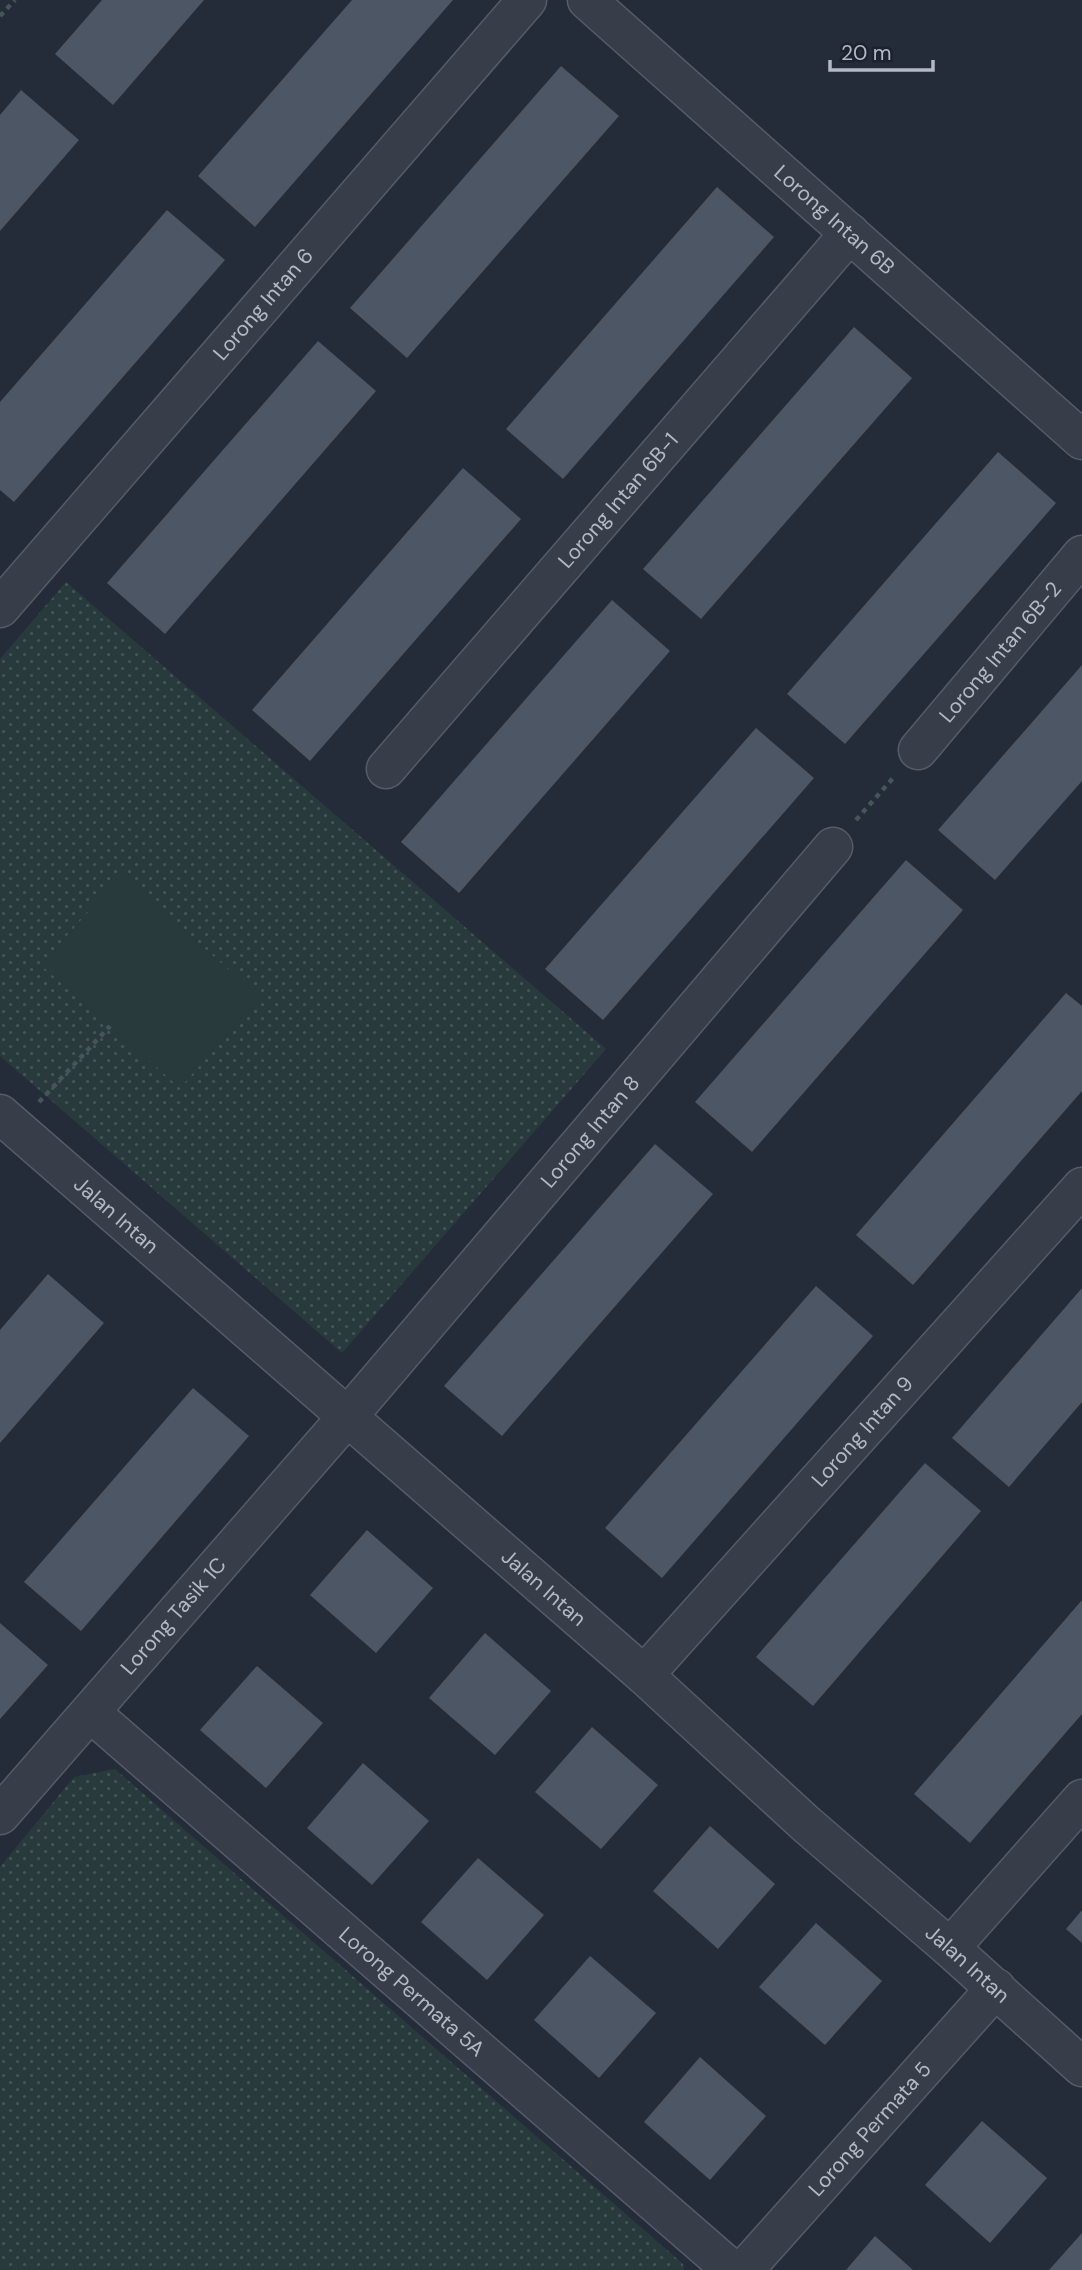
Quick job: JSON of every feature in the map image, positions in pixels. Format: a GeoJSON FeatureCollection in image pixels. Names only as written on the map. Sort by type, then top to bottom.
{"type":"FeatureCollection","features":[{"type":"Feature","properties":{"kind":"street","name":"Lorong Intan 6"},"geometry":{"type":"LineString","coordinates":[[0,608],[527,0]]}},
{"type":"Feature","properties":{"kind":"street","name":"Lorong Intan 6B"},"geometry":{"type":"LineString","coordinates":[[587,0],[1082,440]]}},
{"type":"Feature","properties":{"kind":"street","name":"Lorong Intan 6B-1"},"geometry":{"type":"LineString","coordinates":[[386,769],[850,233]]}},
{"type":"Feature","properties":{"kind":"street","name":"Lorong Intan 6B-2"},"geometry":{"type":"LineString","coordinates":[[918,750],[1082,555]]}},
{"type":"Feature","properties":{"kind":"street","name":"Lorong Intan 8"},"geometry":{"type":"LineString","coordinates":[[348,1416],[833,847]]}},
{"type":"Feature","properties":{"kind":"street","name":"Jalan Intan"},"geometry":{"type":"LineString","coordinates":[[8,1121],[644,1675],[806,1824],[996,1988],[1082,2067]]}},
{"type":"Feature","properties":{"kind":"street","name":"Lorong Intan 9"},"geometry":{"type":"LineString","coordinates":[[644,1675],[1082,1187]]}},
{"type":"Feature","properties":{"kind":"street","name":"Lorong Tasik 1C"},"geometry":{"type":"LineString","coordinates":[[0,1815],[348,1416]]}},
{"type":"Feature","properties":{"kind":"street","name":"Lorong Permata 5A"},"geometry":{"type":"LineString","coordinates":[[91,1713],[732,2270]]}},
{"type":"Feature","properties":{"kind":"street"},"geometry":{"type":"LineString","coordinates":[[950,1948],[1082,1799]]}},
{"type":"Feature","properties":{"kind":"street","name":"Lorong Permata 5"},"geometry":{"type":"LineString","coordinates":[[744,2270],[996,1988]]}},
{"type":"Feature","properties":{"kind":"path"},"geometry":{"type":"LineString","coordinates":[[0,16],[15,0]]}},
{"type":"Feature","properties":{"kind":"path"},"geometry":{"type":"LineString","coordinates":[[833,847],[918,750]]}},
{"type":"Feature","properties":{"kind":"path"},"geometry":{"type":"LineString","coordinates":[[8,1121],[110,1026]]}},
{"type":"Feature","properties":{"kind":"shaded area"},"geometry":{"type":"Polygon","coordinates":[[[66,582],[606,1049],[342,1353],[0,1056],[0,659],[66,582]]]}},
{"type":"Feature","properties":{"kind":"shaded area"},"geometry":{"type":"Polygon","coordinates":[[[121,875],[260,997],[180,1088],[41,965],[121,875]]]}},
{"type":"Feature","properties":{"kind":"shaded area"},"geometry":{"type":"Polygon","coordinates":[[[115,1769],[683,2264],[684,2270],[0,2270],[0,1867],[74,1777],[115,1769]]]}},
{"type":"Feature","properties":{"kind":"building"},"geometry":{"type":"Polygon","coordinates":[[[102,0],[204,0],[113,105],[55,54],[102,0]]]}},
{"type":"Feature","properties":{"kind":"building"},"geometry":{"type":"Polygon","coordinates":[[[352,0],[453,0],[255,227],[198,176],[352,0]]]}},
{"type":"Feature","properties":{"kind":"building"},"geometry":{"type":"Polygon","coordinates":[[[561,66],[619,116],[407,358],[350,308],[561,66]]]}},
{"type":"Feature","properties":{"kind":"building"},"geometry":{"type":"Polygon","coordinates":[[[21,90],[79,140],[0,231],[0,115],[21,90]]]}},
{"type":"Feature","properties":{"kind":"building"},"geometry":{"type":"Polygon","coordinates":[[[717,187],[774,237],[563,479],[506,429],[717,187]]]}},
{"type":"Feature","properties":{"kind":"building"},"geometry":{"type":"Polygon","coordinates":[[[167,210],[225,260],[14,502],[0,490],[0,402],[167,210]]]}},
{"type":"Feature","properties":{"kind":"building"},"geometry":{"type":"Polygon","coordinates":[[[854,327],[912,378],[701,619],[643,569],[854,327]]]}},
{"type":"Feature","properties":{"kind":"building"},"geometry":{"type":"Polygon","coordinates":[[[318,341],[376,391],[165,634],[107,583],[318,341]]]}},
{"type":"Feature","properties":{"kind":"building"},"geometry":{"type":"Polygon","coordinates":[[[998,452],[1056,503],[845,744],[787,694],[998,452]]]}},
{"type":"Feature","properties":{"kind":"building"},"geometry":{"type":"Polygon","coordinates":[[[463,468],[521,519],[310,761],[252,710],[463,468]]]}},
{"type":"Feature","properties":{"kind":"building"},"geometry":{"type":"Polygon","coordinates":[[[612,600],[670,651],[459,893],[401,842],[612,600]]]}},
{"type":"Feature","properties":{"kind":"building"},"geometry":{"type":"Polygon","coordinates":[[[1082,665],[1082,781],[995,880],[938,830],[1082,665]]]}},
{"type":"Feature","properties":{"kind":"building"},"geometry":{"type":"Polygon","coordinates":[[[756,728],[814,778],[603,1020],[545,969],[756,728]]]}},
{"type":"Feature","properties":{"kind":"building"},"geometry":{"type":"Polygon","coordinates":[[[906,860],[963,910],[752,1152],[695,1102],[906,860]]]}},
{"type":"Feature","properties":{"kind":"building"},"geometry":{"type":"Polygon","coordinates":[[[1066,993],[1082,1006],[1082,1091],[913,1285],[856,1235],[1066,993]]]}},
{"type":"Feature","properties":{"kind":"building"},"geometry":{"type":"Polygon","coordinates":[[[655,1144],[713,1194],[502,1436],[444,1386],[655,1144]]]}},
{"type":"Feature","properties":{"kind":"building"},"geometry":{"type":"Polygon","coordinates":[[[48,1274],[104,1323],[0,1443],[0,1330],[48,1274]]]}},
{"type":"Feature","properties":{"kind":"building"},"geometry":{"type":"Polygon","coordinates":[[[816,1286],[873,1336],[662,1578],[605,1528],[816,1286]]]}},
{"type":"Feature","properties":{"kind":"building"},"geometry":{"type":"Polygon","coordinates":[[[1082,1288],[1082,1402],[1009,1487],[952,1438],[1082,1288]]]}},
{"type":"Feature","properties":{"kind":"building"},"geometry":{"type":"Polygon","coordinates":[[[193,1388],[249,1436],[81,1631],[24,1582],[193,1388]]]}},
{"type":"Feature","properties":{"kind":"building"},"geometry":{"type":"Polygon","coordinates":[[[925,1463],[981,1511],[813,1706],[756,1657],[925,1463]]]}},
{"type":"Feature","properties":{"kind":"building"},"geometry":{"type":"Polygon","coordinates":[[[367,1530],[433,1588],[376,1653],[310,1595],[367,1530]]]}},
{"type":"Feature","properties":{"kind":"building"},"geometry":{"type":"Polygon","coordinates":[[[1082,1600],[1082,1714],[970,1843],[914,1794],[1082,1600]]]}},
{"type":"Feature","properties":{"kind":"building"},"geometry":{"type":"Polygon","coordinates":[[[0,1623],[48,1665],[0,1719],[0,1623]]]}},
{"type":"Feature","properties":{"kind":"building"},"geometry":{"type":"Polygon","coordinates":[[[485,1633],[551,1691],[495,1755],[429,1698],[485,1633]]]}},
{"type":"Feature","properties":{"kind":"building"},"geometry":{"type":"Polygon","coordinates":[[[257,1666],[323,1723],[266,1788],[200,1730],[257,1666]]]}},
{"type":"Feature","properties":{"kind":"building"},"geometry":{"type":"Polygon","coordinates":[[[592,1727],[658,1785],[601,1849],[535,1792],[592,1727]]]}},
{"type":"Feature","properties":{"kind":"building"},"geometry":{"type":"Polygon","coordinates":[[[363,1763],[429,1821],[372,1885],[307,1828],[363,1763]]]}},
{"type":"Feature","properties":{"kind":"building"},"geometry":{"type":"Polygon","coordinates":[[[710,1826],[775,1884],[718,1949],[653,1891],[710,1826]]]}},
{"type":"Feature","properties":{"kind":"building"},"geometry":{"type":"Polygon","coordinates":[[[478,1858],[544,1915],[487,1980],[421,1922],[478,1858]]]}},
{"type":"Feature","properties":{"kind":"building"},"geometry":{"type":"Polygon","coordinates":[[[1082,1910],[1082,1943],[1066,1929],[1082,1910]]]}},
{"type":"Feature","properties":{"kind":"building"},"geometry":{"type":"Polygon","coordinates":[[[816,1923],[882,1981],[825,2045],[759,1987],[816,1923]]]}},
{"type":"Feature","properties":{"kind":"building"},"geometry":{"type":"Polygon","coordinates":[[[590,1956],[656,2013],[599,2078],[534,2020],[590,1956]]]}},
{"type":"Feature","properties":{"kind":"building"},"geometry":{"type":"Polygon","coordinates":[[[700,2057],[766,2116],[710,2180],[644,2122],[700,2057]]]}},
{"type":"Feature","properties":{"kind":"building"},"geometry":{"type":"Polygon","coordinates":[[[982,2121],[1047,2178],[990,2243],[925,2185],[982,2121]]]}},
{"type":"Feature","properties":{"kind":"building"},"geometry":{"type":"Polygon","coordinates":[[[1082,2233],[1082,2270],[1049,2270],[1082,2233]]]}},
{"type":"Feature","properties":{"kind":"building"},"geometry":{"type":"Polygon","coordinates":[[[875,2236],[913,2270],[846,2270],[875,2236]]]}}]}
